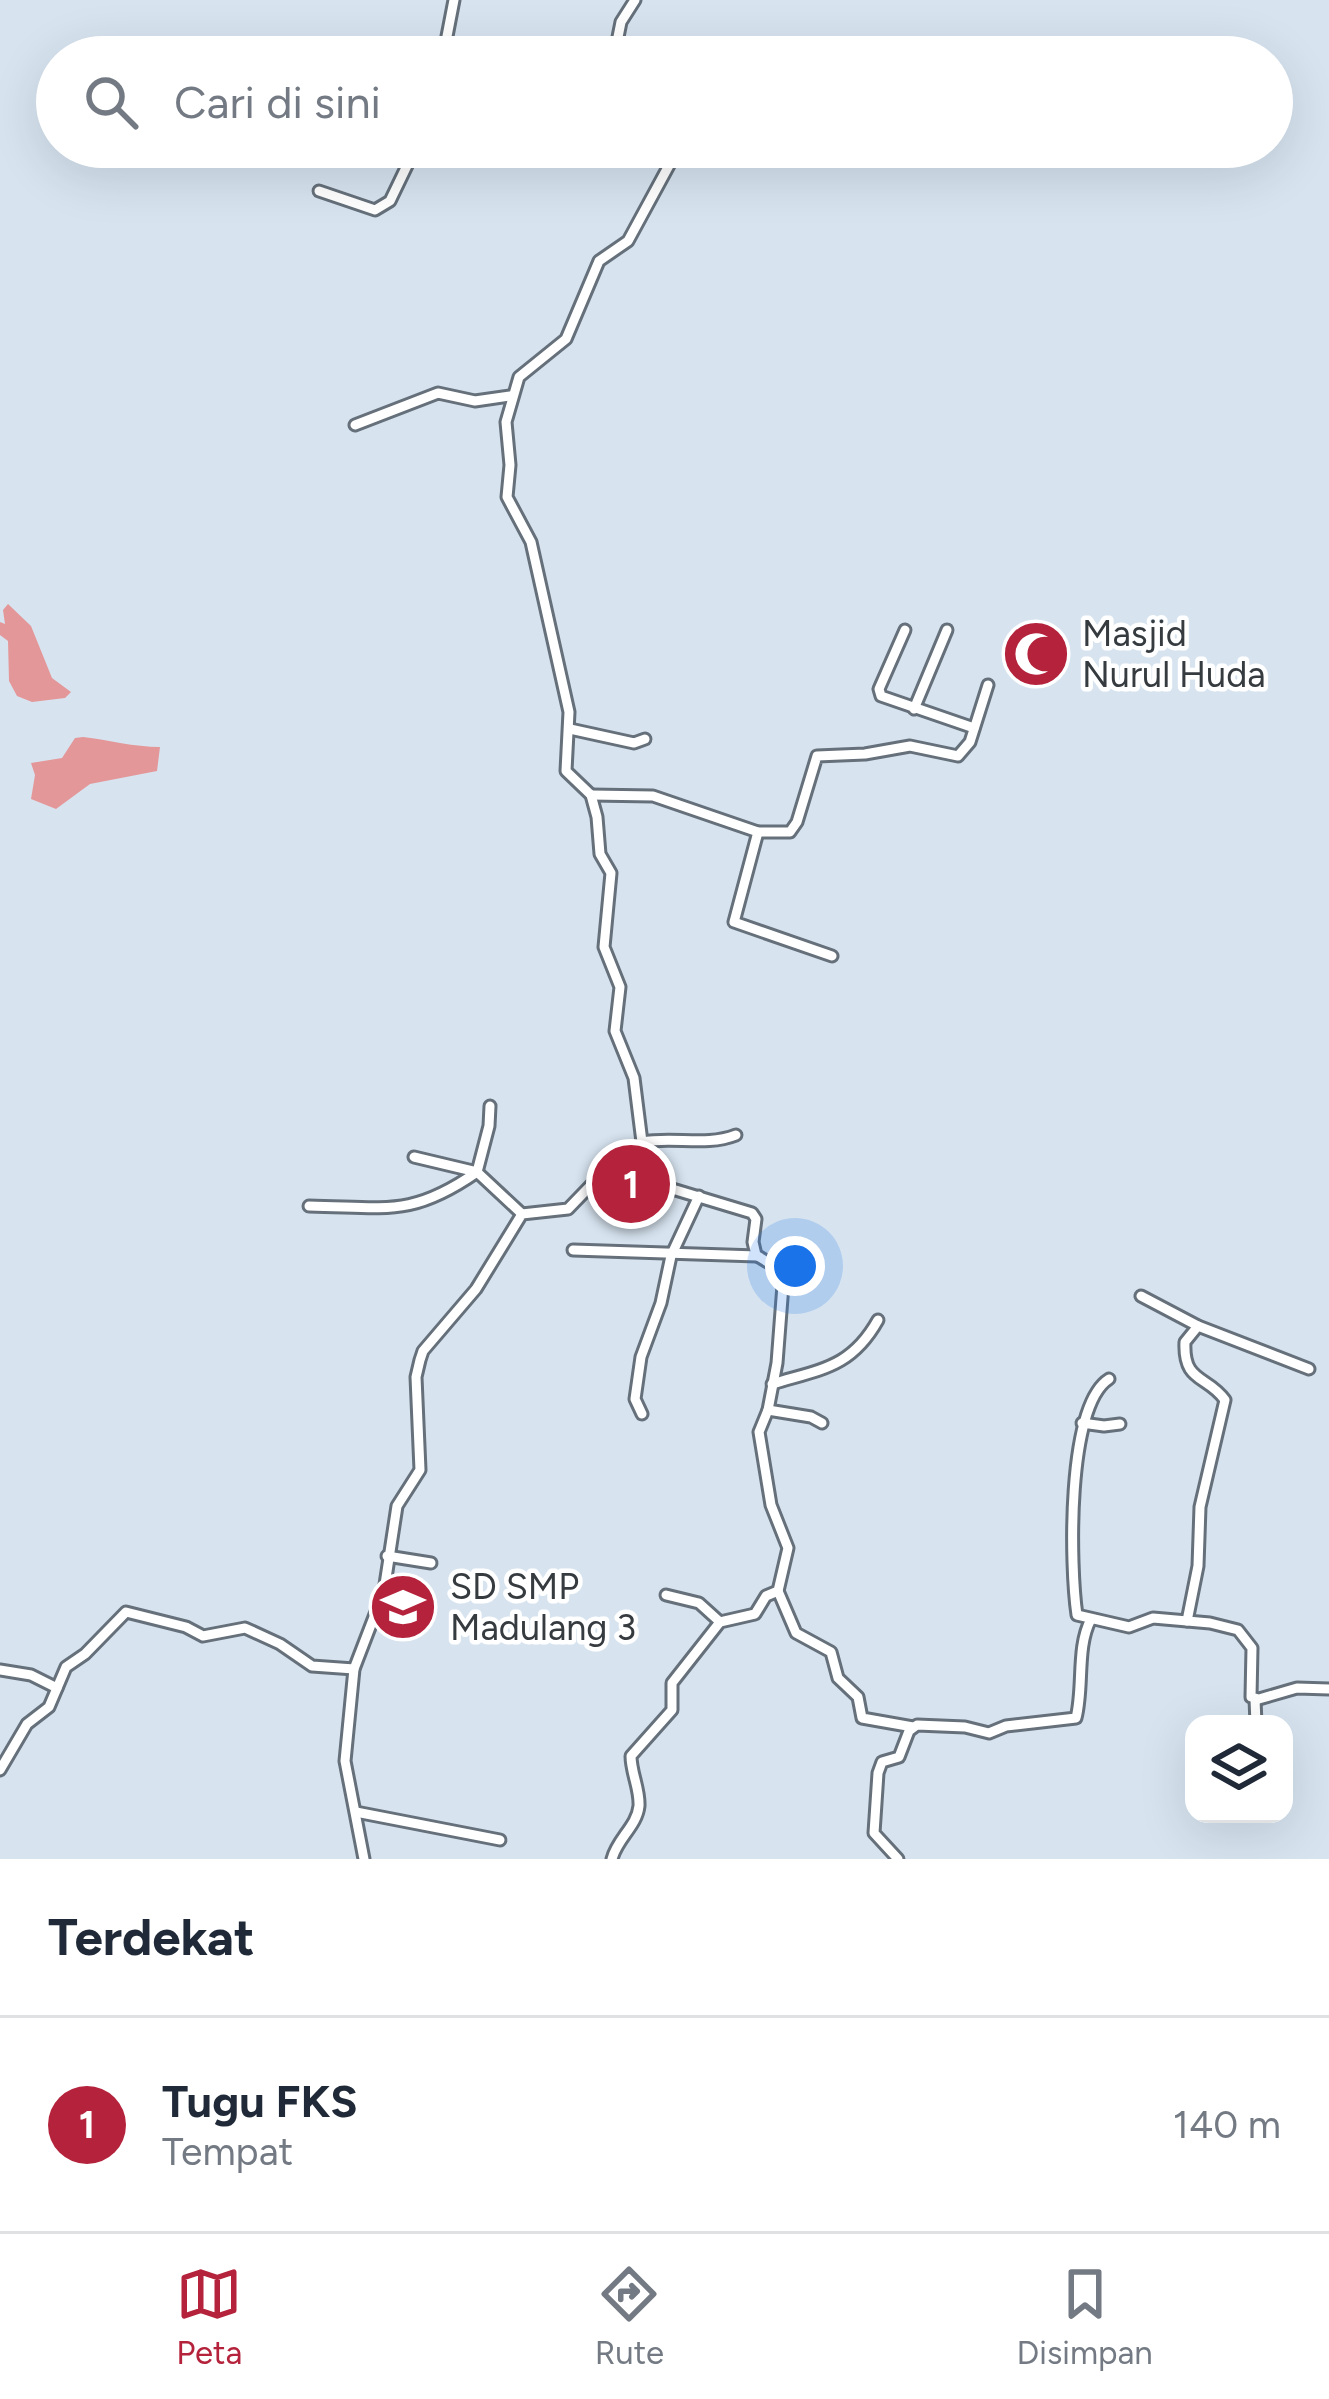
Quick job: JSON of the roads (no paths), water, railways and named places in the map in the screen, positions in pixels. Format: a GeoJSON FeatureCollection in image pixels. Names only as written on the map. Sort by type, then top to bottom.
{"type":"FeatureCollection","features":[{"type":"Feature","properties":{"kind":"street"},"geometry":{"type":"LineString","coordinates":[[447,36],[454,0]]}},
{"type":"Feature","properties":{"kind":"street"},"geometry":{"type":"LineString","coordinates":[[618,36],[635,0]]}},
{"type":"Feature","properties":{"kind":"street"},"geometry":{"type":"LineString","coordinates":[[319,191],[375,209],[390,201],[406,168]]}},
{"type":"Feature","properties":{"kind":"street"},"geometry":{"type":"LineString","coordinates":[[636,1178],[642,1142],[633,1073],[614,1025],[620,987],[604,947],[611,873],[600,854],[590,795],[566,771],[570,729],[531,542],[507,496],[510,465],[504,432],[510,396],[519,377],[566,339],[599,261],[628,241],[668,168]]}},
{"type":"Feature","properties":{"kind":"street"},"geometry":{"type":"LineString","coordinates":[[355,425],[438,393],[475,401],[510,396]]}},
{"type":"Feature","properties":{"kind":"street"},"geometry":{"type":"LineString","coordinates":[[904,630],[880,689],[886,700],[974,728]]}},
{"type":"Feature","properties":{"kind":"street"},"geometry":{"type":"LineString","coordinates":[[914,710],[946,630]]}},
{"type":"Feature","properties":{"kind":"street"},"geometry":{"type":"LineString","coordinates":[[590,795],[666,798],[758,832],[783,834],[794,828],[817,756],[910,746],[954,757],[962,754],[988,685]]}},
{"type":"Feature","properties":{"kind":"street"},"geometry":{"type":"LineString","coordinates":[[570,729],[634,743],[645,739]]}},
{"type":"Feature","properties":{"kind":"street"},"geometry":{"type":"LineString","coordinates":[[758,832],[734,922],[832,956]]}},
{"type":"Feature","properties":{"kind":"street"},"geometry":{"type":"LineString","coordinates":[[309,1206],[404,1208],[430,1202],[477,1172],[490,1106]]}},
{"type":"Feature","properties":{"kind":"street"},"geometry":{"type":"LineString","coordinates":[[642,1142],[675,1138],[705,1143],[736,1135]]}},
{"type":"Feature","properties":{"kind":"street"},"geometry":{"type":"LineString","coordinates":[[414,1157],[477,1172],[522,1214],[568,1209],[603,1178],[636,1178],[699,1196],[722,1208],[754,1215],[757,1256]]}},
{"type":"Feature","properties":{"kind":"street"},"geometry":{"type":"LineString","coordinates":[[641,1414],[635,1399],[636,1378],[671,1256],[699,1196]]}},
{"type":"Feature","properties":{"kind":"street"},"geometry":{"type":"LineString","coordinates":[[364,1859],[345,1761],[354,1669],[384,1592],[397,1506],[420,1469],[416,1377],[423,1351],[476,1289],[522,1214]]}},
{"type":"Feature","properties":{"kind":"street"},"geometry":{"type":"LineString","coordinates":[[573,1250],[757,1256],[781,1268],[785,1276],[772,1384],[759,1432],[771,1505],[788,1548],[778,1591],[796,1634],[826,1647],[834,1657],[838,1678],[856,1694],[862,1718],[913,1727],[965,1726],[989,1733],[1006,1726],[1076,1718],[1083,1683],[1084,1635],[1091,1618]]}},
{"type":"Feature","properties":{"kind":"street"},"geometry":{"type":"LineString","coordinates":[[1141,1297],[1198,1326],[1309,1369]]}},
{"type":"Feature","properties":{"kind":"street"},"geometry":{"type":"LineString","coordinates":[[772,1384],[838,1364],[854,1354],[878,1320]]}},
{"type":"Feature","properties":{"kind":"street"},"geometry":{"type":"LineString","coordinates":[[1187,1621],[1198,1566],[1200,1507],[1225,1400],[1188,1369],[1185,1342],[1198,1326]]}},
{"type":"Feature","properties":{"kind":"street"},"geometry":{"type":"LineString","coordinates":[[1109,1379],[1096,1390],[1082,1423],[1073,1550],[1075,1612],[1130,1627],[1150,1618],[1228,1627],[1249,1640],[1253,1653],[1249,1689],[1256,1715]]}},
{"type":"Feature","properties":{"kind":"street"},"geometry":{"type":"LineString","coordinates":[[768,1410],[822,1423]]}},
{"type":"Feature","properties":{"kind":"street"},"geometry":{"type":"LineString","coordinates":[[1082,1423],[1120,1424]]}},
{"type":"Feature","properties":{"kind":"street"},"geometry":{"type":"LineString","coordinates":[[387,1556],[431,1563]]}},
{"type":"Feature","properties":{"kind":"street"},"geometry":{"type":"LineString","coordinates":[[612,1859],[639,1806],[631,1756],[671,1710],[672,1683],[720,1622],[755,1614],[766,1596],[778,1591]]}},
{"type":"Feature","properties":{"kind":"street"},"geometry":{"type":"LineString","coordinates":[[667,1595],[696,1601],[720,1622]]}},
{"type":"Feature","properties":{"kind":"street"},"geometry":{"type":"LineString","coordinates":[[0,1770],[27,1724],[50,1707],[66,1667],[129,1611],[203,1636],[244,1628],[312,1666],[354,1669]]}},
{"type":"Feature","properties":{"kind":"street"},"geometry":{"type":"LineString","coordinates":[[0,1670],[31,1676],[57,1688]]}},
{"type":"Feature","properties":{"kind":"street"},"geometry":{"type":"LineString","coordinates":[[1255,1699],[1297,1688],[1329,1689]]}},
{"type":"Feature","properties":{"kind":"street"},"geometry":{"type":"LineString","coordinates":[[895,1856],[874,1833],[878,1769],[882,1762],[899,1757],[913,1727]]}},
{"type":"Feature","properties":{"kind":"street"},"geometry":{"type":"LineString","coordinates":[[356,1812],[500,1840]]}},
{"type":"Feature","properties":{"kind":"street"},"geometry":{"type":"LineString","coordinates":[[879,1859],[895,1856]]}},
{"type":"Feature","properties":{"kind":"place","name":"Masjid Nurul Huda"},"geometry":{"type":"Point","coordinates":[1036,654]}},
{"type":"Feature","properties":{"kind":"place","name":"Tugu FKS"},"geometry":{"type":"Point","coordinates":[631,1184]}},
{"type":"Feature","properties":{"kind":"place","name":"SD SMP Madulang 3"},"geometry":{"type":"Point","coordinates":[403,1607]}}]}
